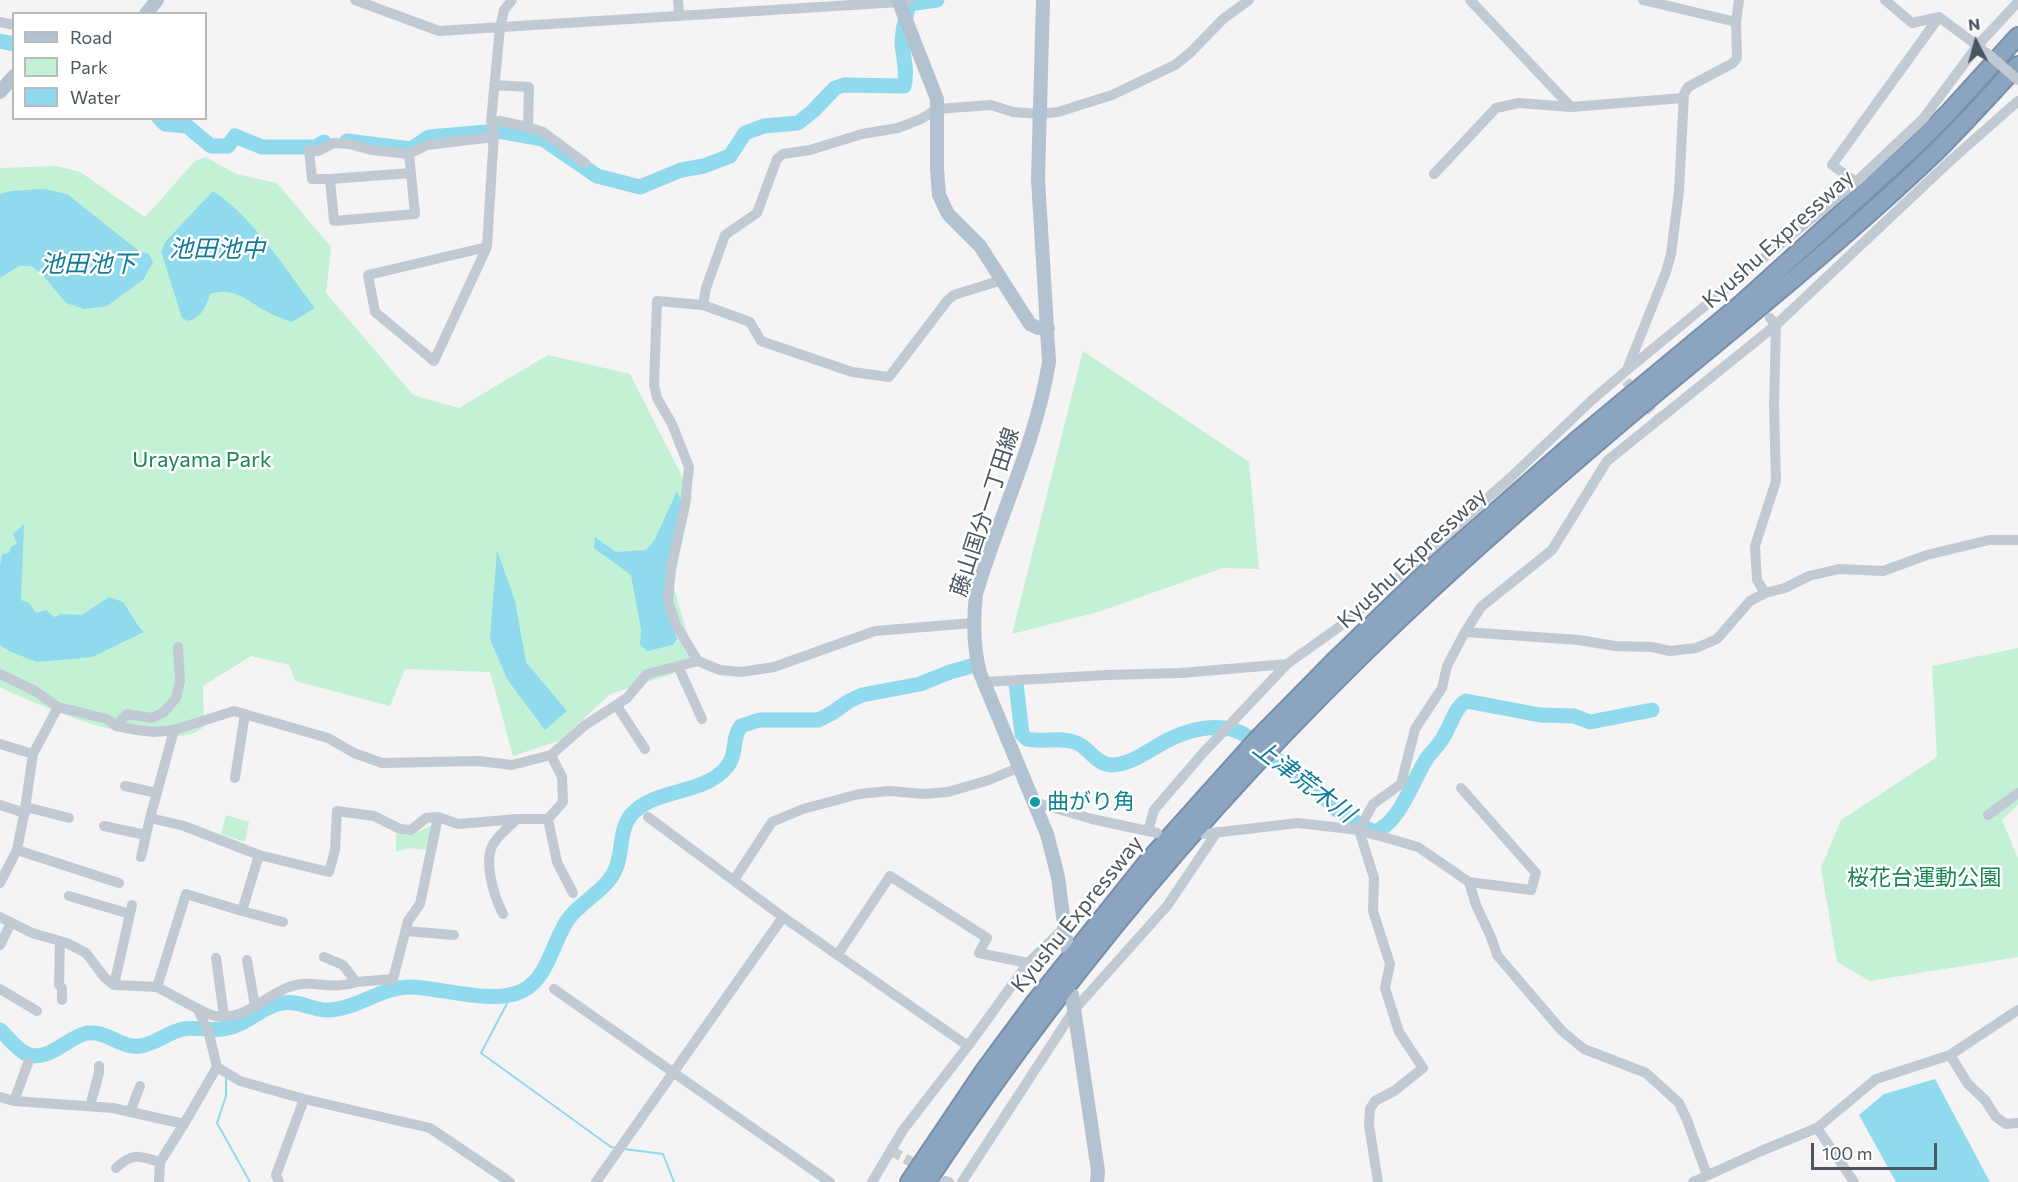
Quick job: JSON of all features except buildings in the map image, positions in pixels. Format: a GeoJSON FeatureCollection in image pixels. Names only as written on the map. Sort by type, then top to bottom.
{"type":"FeatureCollection","features":[{"type":"Feature","properties":{"kind":"highway","name":"Kyushu Expressway"},"geometry":{"type":"LineString","coordinates":[[909,1182],[983,1072],[1034,1003],[1147,862],[1260,736],[1420,578],[1577,440],[1742,303],[1910,151],[2018,36]]}},
{"type":"Feature","properties":{"kind":"highway","name":"Kyushu Expressway"},"geometry":{"type":"LineString","coordinates":[[927,1182],[995,1081],[1092,951],[1158,872],[1271,745],[1343,672],[1482,543],[1642,405],[1822,256],[1874,209],[1969,119],[2018,65]]}},
{"type":"Feature","properties":{"kind":"main road"},"geometry":{"type":"LineString","coordinates":[[148,12],[157,0]]}},
{"type":"Feature","properties":{"kind":"main road","name":"藤山国分一丁田線"},"geometry":{"type":"LineString","coordinates":[[1043,0],[1038,179],[1049,362],[1034,428],[976,594],[973,622],[976,656],[984,682],[1034,802],[1054,858],[1067,947]]}},
{"type":"Feature","properties":{"kind":"main road"},"geometry":{"type":"LineString","coordinates":[[902,1],[937,99],[939,195],[948,214],[980,246],[1030,324],[1038,328],[1048,328]]}},
{"type":"Feature","properties":{"kind":"main road"},"geometry":{"type":"LineString","coordinates":[[1072,995],[1098,1171],[1097,1182]]}},
{"type":"Feature","properties":{"kind":"street"},"geometry":{"type":"LineString","coordinates":[[355,0],[439,31],[820,3],[902,1]]}},
{"type":"Feature","properties":{"kind":"street"},"geometry":{"type":"LineString","coordinates":[[487,248],[369,275],[375,312],[434,361],[487,248],[494,137],[491,121],[494,85],[500,28],[504,10],[510,2],[498,0]]}},
{"type":"Feature","properties":{"kind":"street"},"geometry":{"type":"LineString","coordinates":[[678,0],[679,15]]}},
{"type":"Feature","properties":{"kind":"street"},"geometry":{"type":"LineString","coordinates":[[703,305],[706,288],[725,236],[757,213],[777,159],[783,154],[810,150],[862,134],[898,128],[921,119],[937,109],[991,105],[1012,112],[1039,114],[1058,112],[1112,95],[1175,65],[1223,19],[1249,0]]}},
{"type":"Feature","properties":{"kind":"street"},"geometry":{"type":"LineString","coordinates":[[1470,0],[1571,107]]}},
{"type":"Feature","properties":{"kind":"street"},"geometry":{"type":"LineString","coordinates":[[1643,0],[1736,22]]}},
{"type":"Feature","properties":{"kind":"street"},"geometry":{"type":"LineString","coordinates":[[1625,375],[1671,254],[1679,191],[1683,98],[1688,87],[1733,63],[1737,57],[1736,22],[1739,0]]}},
{"type":"Feature","properties":{"kind":"street"},"geometry":{"type":"LineString","coordinates":[[1885,0],[1912,23],[1939,18],[1978,45],[2018,80]]}},
{"type":"Feature","properties":{"kind":"street"},"geometry":{"type":"LineString","coordinates":[[1034,802],[1092,819],[1152,832],[1154,810],[1203,753],[1287,664],[1346,621],[1398,578],[1625,375],[1856,182],[1923,119],[1978,45],[2018,2]]}},
{"type":"Feature","properties":{"kind":"street"},"geometry":{"type":"LineString","coordinates":[[1856,182],[1832,165],[1939,18]]}},
{"type":"Feature","properties":{"kind":"street"},"geometry":{"type":"LineString","coordinates":[[494,85],[529,87],[528,127]]}},
{"type":"Feature","properties":{"kind":"street"},"geometry":{"type":"LineString","coordinates":[[1434,174],[1496,108],[1519,103],[1571,107],[1683,98]]}},
{"type":"Feature","properties":{"kind":"street"},"geometry":{"type":"LineString","coordinates":[[1378,1182],[1369,1125],[1370,1109],[1375,1101],[1394,1091],[1423,1068],[1399,1032],[1385,987],[1390,964],[1373,911],[1374,878],[1359,830],[1373,804],[1401,784],[1415,729],[1442,688],[1447,666],[1465,632],[1481,607],[1551,550],[1606,461],[1773,321],[2017,103]]}},
{"type":"Feature","properties":{"kind":"street"},"geometry":{"type":"LineString","coordinates":[[491,121],[500,121],[543,132],[585,163]]}},
{"type":"Feature","properties":{"kind":"street"},"geometry":{"type":"LineString","coordinates":[[411,173],[312,179],[309,150],[318,151],[334,143],[409,154],[427,145],[494,137]]}},
{"type":"Feature","properties":{"kind":"street"},"geometry":{"type":"LineString","coordinates":[[330,179],[334,221],[415,214],[409,154]]}},
{"type":"Feature","properties":{"kind":"street"},"geometry":{"type":"LineString","coordinates":[[698,661],[676,625],[668,601],[671,568],[685,505],[689,467],[672,424],[657,398],[654,385],[657,301],[703,305],[750,322],[761,341],[852,372],[889,377],[947,301],[954,295],[1002,280]]}},
{"type":"Feature","properties":{"kind":"street"},"geometry":{"type":"LineString","coordinates":[[1765,593],[1756,580],[1755,546],[1776,481],[1773,321]]}},
{"type":"Feature","properties":{"kind":"street"},"geometry":{"type":"LineString","coordinates":[[1465,632],[1579,640],[1615,646],[1652,647],[1670,651],[1696,648],[1717,639],[1750,601],[1809,576],[1839,569],[1883,571],[1927,555],[1989,540],[2018,540]]}},
{"type":"Feature","properties":{"kind":"street"},"geometry":{"type":"LineString","coordinates":[[0,674],[35,691],[58,707],[107,719],[116,726],[154,732],[174,730],[234,711],[328,738],[354,753],[382,763],[479,760],[512,765],[551,755],[584,726],[627,698],[647,675],[698,661],[720,670],[741,672],[782,664],[875,631],[973,622]]}},
{"type":"Feature","properties":{"kind":"street"},"geometry":{"type":"LineString","coordinates":[[116,726],[127,714],[152,718],[164,712],[176,698],[180,681],[178,647]]}},
{"type":"Feature","properties":{"kind":"street"},"geometry":{"type":"LineString","coordinates":[[984,682],[1181,673],[1287,664]]}},
{"type":"Feature","properties":{"kind":"street"},"geometry":{"type":"LineString","coordinates":[[678,666],[702,720]]}},
{"type":"Feature","properties":{"kind":"street"},"geometry":{"type":"LineString","coordinates":[[617,706],[645,749]]}},
{"type":"Feature","properties":{"kind":"street"},"geometry":{"type":"LineString","coordinates":[[0,883],[17,850],[33,754],[58,707]]}},
{"type":"Feature","properties":{"kind":"street"},"geometry":{"type":"LineString","coordinates":[[235,778],[245,714]]}},
{"type":"Feature","properties":{"kind":"street"},"geometry":{"type":"LineString","coordinates":[[141,857],[174,730]]}},
{"type":"Feature","properties":{"kind":"street"},"geometry":{"type":"LineString","coordinates":[[0,744],[33,754]]}},
{"type":"Feature","properties":{"kind":"street"},"geometry":{"type":"LineString","coordinates":[[150,818],[184,826],[260,855],[328,872],[335,850],[337,811],[374,816],[400,829],[411,830],[426,818],[438,818],[458,824],[548,819],[563,802],[562,777],[551,755]]}},
{"type":"Feature","properties":{"kind":"street"},"geometry":{"type":"LineString","coordinates":[[734,880],[772,822],[803,809],[859,794],[890,791],[923,794],[948,792],[989,780],[1020,767]]}},
{"type":"Feature","properties":{"kind":"street"},"geometry":{"type":"LineString","coordinates":[[125,786],[157,793]]}},
{"type":"Feature","properties":{"kind":"street"},"geometry":{"type":"LineString","coordinates":[[1204,834],[1298,823],[1359,830],[1418,847],[1469,882],[1531,890],[1536,873],[1461,788]]}},
{"type":"Feature","properties":{"kind":"street"},"geometry":{"type":"LineString","coordinates":[[1988,815],[2018,793]]}},
{"type":"Feature","properties":{"kind":"street"},"geometry":{"type":"LineString","coordinates":[[0,805],[69,818]]}},
{"type":"Feature","properties":{"kind":"street"},"geometry":{"type":"LineString","coordinates":[[648,817],[783,917],[968,1046]]}},
{"type":"Feature","properties":{"kind":"street"},"geometry":{"type":"LineString","coordinates":[[0,917],[32,933],[60,941],[86,953],[105,978],[114,985],[157,987],[215,1016],[241,1015],[287,987],[301,984],[342,987],[356,982],[393,979],[408,921],[420,904],[438,818]]}},
{"type":"Feature","properties":{"kind":"street"},"geometry":{"type":"LineString","coordinates":[[503,914],[495,896],[489,869],[489,855],[494,841],[517,819]]}},
{"type":"Feature","properties":{"kind":"street"},"geometry":{"type":"LineString","coordinates":[[548,819],[557,862],[573,893]]}},
{"type":"Feature","properties":{"kind":"street"},"geometry":{"type":"LineString","coordinates":[[104,826],[146,836]]}},
{"type":"Feature","properties":{"kind":"street"},"geometry":{"type":"LineString","coordinates":[[962,1182],[1074,1010],[1167,906],[1217,832]]}},
{"type":"Feature","properties":{"kind":"street"},"geometry":{"type":"LineString","coordinates":[[17,850],[119,883]]}},
{"type":"Feature","properties":{"kind":"street"},"geometry":{"type":"LineString","coordinates":[[242,910],[260,855]]}},
{"type":"Feature","properties":{"kind":"street"},"geometry":{"type":"LineString","coordinates":[[838,954],[890,876],[987,938],[979,953],[1028,963]]}},
{"type":"Feature","properties":{"kind":"street"},"geometry":{"type":"LineString","coordinates":[[1469,882],[1497,955],[1562,1031],[1584,1049],[1646,1073],[1679,1103],[1688,1119],[1707,1175]]}},
{"type":"Feature","properties":{"kind":"street"},"geometry":{"type":"LineString","coordinates":[[157,987],[186,894],[282,922]]}},
{"type":"Feature","properties":{"kind":"street"},"geometry":{"type":"LineString","coordinates":[[69,896],[131,910],[114,985]]}},
{"type":"Feature","properties":{"kind":"street"},"geometry":{"type":"LineString","coordinates":[[596,1182],[783,917]]}},
{"type":"Feature","properties":{"kind":"street"},"geometry":{"type":"LineString","coordinates":[[0,945],[11,923]]}},
{"type":"Feature","properties":{"kind":"street"},"geometry":{"type":"LineString","coordinates":[[872,1182],[903,1130],[1028,963],[1065,927]]}},
{"type":"Feature","properties":{"kind":"street"},"geometry":{"type":"LineString","coordinates":[[406,931],[454,935]]}},
{"type":"Feature","properties":{"kind":"street"},"geometry":{"type":"LineString","coordinates":[[60,941],[59,985],[62,988],[62,1000]]}},
{"type":"Feature","properties":{"kind":"street"},"geometry":{"type":"LineString","coordinates":[[324,957],[343,965],[356,982]]}},
{"type":"Feature","properties":{"kind":"street"},"geometry":{"type":"LineString","coordinates":[[216,958],[224,1016]]}},
{"type":"Feature","properties":{"kind":"street"},"geometry":{"type":"LineString","coordinates":[[247,960],[255,1006]]}},
{"type":"Feature","properties":{"kind":"street"},"geometry":{"type":"LineString","coordinates":[[0,989],[38,1011]]}},
{"type":"Feature","properties":{"kind":"street"},"geometry":{"type":"LineString","coordinates":[[554,989],[830,1182]]}},
{"type":"Feature","properties":{"kind":"street"},"geometry":{"type":"LineString","coordinates":[[159,1182],[160,1162],[217,1067],[209,1034],[198,1009]]}},
{"type":"Feature","properties":{"kind":"street"},"geometry":{"type":"LineString","coordinates":[[1693,1182],[1817,1128],[1876,1079],[1950,1055],[2018,1010]]}},
{"type":"Feature","properties":{"kind":"street"},"geometry":{"type":"LineString","coordinates":[[1950,1055],[1968,1084],[1985,1100],[1996,1117],[2006,1124],[2018,1123]]}},
{"type":"Feature","properties":{"kind":"street"},"geometry":{"type":"LineString","coordinates":[[14,1101],[28,1063]]}},
{"type":"Feature","properties":{"kind":"street"},"geometry":{"type":"LineString","coordinates":[[90,1106],[99,1066]]}},
{"type":"Feature","properties":{"kind":"street"},"geometry":{"type":"LineString","coordinates":[[217,1067],[240,1081],[304,1099],[430,1128],[510,1182]]}},
{"type":"Feature","properties":{"kind":"street"},"geometry":{"type":"LineString","coordinates":[[130,1112],[140,1086]]}},
{"type":"Feature","properties":{"kind":"street"},"geometry":{"type":"LineString","coordinates":[[0,1097],[14,1101],[113,1108],[184,1124]]}},
{"type":"Feature","properties":{"kind":"street"},"geometry":{"type":"LineString","coordinates":[[279,1182],[276,1175],[304,1099]]}},
{"type":"Feature","properties":{"kind":"street"},"geometry":{"type":"LineString","coordinates":[[1817,1128],[1854,1182]]}},
{"type":"Feature","properties":{"kind":"street"},"geometry":{"type":"LineString","coordinates":[[116,1168],[135,1155],[160,1162]]}},
{"type":"Feature","properties":{"kind":"green space","name":"Urayama Park"},"geometry":{"type":"Polygon","coordinates":[[[206,157],[236,174],[277,183],[331,247],[326,293],[413,395],[459,408],[548,355],[630,374],[692,496],[673,585],[697,666],[610,694],[561,740],[513,756],[490,672],[405,669],[390,706],[295,681],[289,665],[251,656],[203,686],[204,727],[189,735],[164,737],[140,735],[91,724],[0,687],[0,168],[56,166],[80,172],[145,217],[195,161],[206,157]]]}},
{"type":"Feature","properties":{"kind":"green space"},"geometry":{"type":"Polygon","coordinates":[[[1083,351],[1249,462],[1259,569],[1223,568],[1098,612],[1012,634],[1083,351]]]}},
{"type":"Feature","properties":{"kind":"green space","name":"桜花台運動公園"},"geometry":{"type":"Polygon","coordinates":[[[2018,648],[2018,805],[2002,820],[2018,858],[2018,957],[1870,981],[1837,962],[1821,868],[1841,820],[1937,757],[1932,666],[2018,648]]]}},
{"type":"Feature","properties":{"kind":"green space"},"geometry":{"type":"Polygon","coordinates":[[[226,815],[249,822],[245,842],[221,834],[226,815]]]}},
{"type":"Feature","properties":{"kind":"green space"},"geometry":{"type":"Polygon","coordinates":[[[434,824],[427,850],[409,848],[396,852],[396,834],[412,835],[434,824]]]}},
{"type":"Feature","properties":{"kind":"water","name":"池田池下"},"geometry":{"type":"Polygon","coordinates":[[[45,189],[67,194],[139,251],[149,254],[153,262],[143,280],[107,306],[84,309],[66,303],[41,273],[31,266],[19,266],[0,278],[0,194],[45,189]]]}},
{"type":"Feature","properties":{"kind":"water","name":"池田池中"},"geometry":{"type":"Polygon","coordinates":[[[213,191],[228,202],[256,230],[315,308],[292,322],[269,313],[234,293],[219,292],[210,294],[200,314],[189,321],[182,318],[161,251],[166,241],[213,191]]]}},
{"type":"Feature","properties":{"kind":"water"},"geometry":{"type":"Polygon","coordinates":[[[677,491],[682,503],[665,602],[677,639],[673,645],[647,651],[640,645],[641,629],[631,575],[594,548],[595,537],[616,552],[646,550],[655,539],[677,491]]]}},
{"type":"Feature","properties":{"kind":"water"},"geometry":{"type":"Polygon","coordinates":[[[24,524],[21,600],[29,603],[36,613],[46,610],[54,617],[61,614],[82,615],[109,597],[123,602],[144,632],[92,657],[37,662],[0,645],[2,554],[9,553],[11,547],[17,544],[13,534],[24,524]]]}},
{"type":"Feature","properties":{"kind":"water"},"geometry":{"type":"Polygon","coordinates":[[[497,550],[515,601],[526,662],[567,711],[545,730],[507,679],[490,639],[497,550]]]}},
{"type":"Feature","properties":{"kind":"water"},"geometry":{"type":"Polygon","coordinates":[[[1935,1079],[1990,1182],[1896,1182],[1859,1115],[1884,1094],[1935,1079]]]}},
{"type":"Feature","properties":{"kind":"waterway"},"geometry":{"type":"LineString","coordinates":[[347,141],[411,149],[429,137],[498,131],[543,139],[597,176],[640,187],[681,170],[704,166],[730,156],[745,133],[764,126],[798,123],[835,88],[844,85],[904,86],[902,38],[909,4],[937,0]]}},
{"type":"Feature","properties":{"kind":"waterway"},"geometry":{"type":"LineString","coordinates":[[0,41],[12,44]]}},
{"type":"Feature","properties":{"kind":"waterway"},"geometry":{"type":"LineString","coordinates":[[161,120],[165,124],[187,126],[211,146],[228,146],[235,136],[262,147],[315,147],[324,142]]}},
{"type":"Feature","properties":{"kind":"waterway","name":"上津荒木川"},"geometry":{"type":"LineString","coordinates":[[0,1030],[20,1050],[35,1056],[50,1052],[87,1033],[101,1034],[127,1045],[140,1046],[183,1029],[230,1028],[270,1007],[288,1002],[327,1010],[349,1006],[401,988],[424,988],[483,996],[510,995],[522,991],[531,985],[544,968],[569,918],[601,889],[612,875],[618,861],[625,827],[631,815],[651,801],[700,785],[722,772],[731,760],[736,736],[741,726],[759,720],[818,720],[862,695],[920,684],[975,665]]}},
{"type":"Feature","properties":{"kind":"waterway","name":"上津荒木川"},"geometry":{"type":"LineString","coordinates":[[1016,684],[1022,734],[1027,739],[1071,741],[1082,746],[1101,762],[1111,765],[1133,760],[1185,733],[1205,728],[1226,728],[1245,735],[1319,792],[1336,809],[1374,832],[1383,827],[1399,811],[1427,758],[1442,739],[1459,707],[1466,701],[1540,715],[1574,716],[1590,722],[1652,710]]}},
{"type":"Feature","properties":{"kind":"waterway"},"geometry":{"type":"LineString","coordinates":[[512,994],[481,1053],[611,1147],[616,1148]]}},
{"type":"Feature","properties":{"kind":"waterway"},"geometry":{"type":"LineString","coordinates":[[226,1078],[226,1096],[217,1123],[250,1182]]}},
{"type":"Feature","properties":{"kind":"waterway"},"geometry":{"type":"LineString","coordinates":[[624,1149],[663,1154],[674,1182]]}},
{"type":"Feature","properties":{"kind":"tunnel"},"geometry":{"type":"LineString","coordinates":[[1626,381],[1659,420]]}},
{"type":"Feature","properties":{"kind":"tunnel"},"geometry":{"type":"LineString","coordinates":[[892,1151],[945,1181]]}},
{"type":"Feature","properties":{"kind":"place","name":"曲がり角"},"geometry":{"type":"Point","coordinates":[1035,802]}}]}
